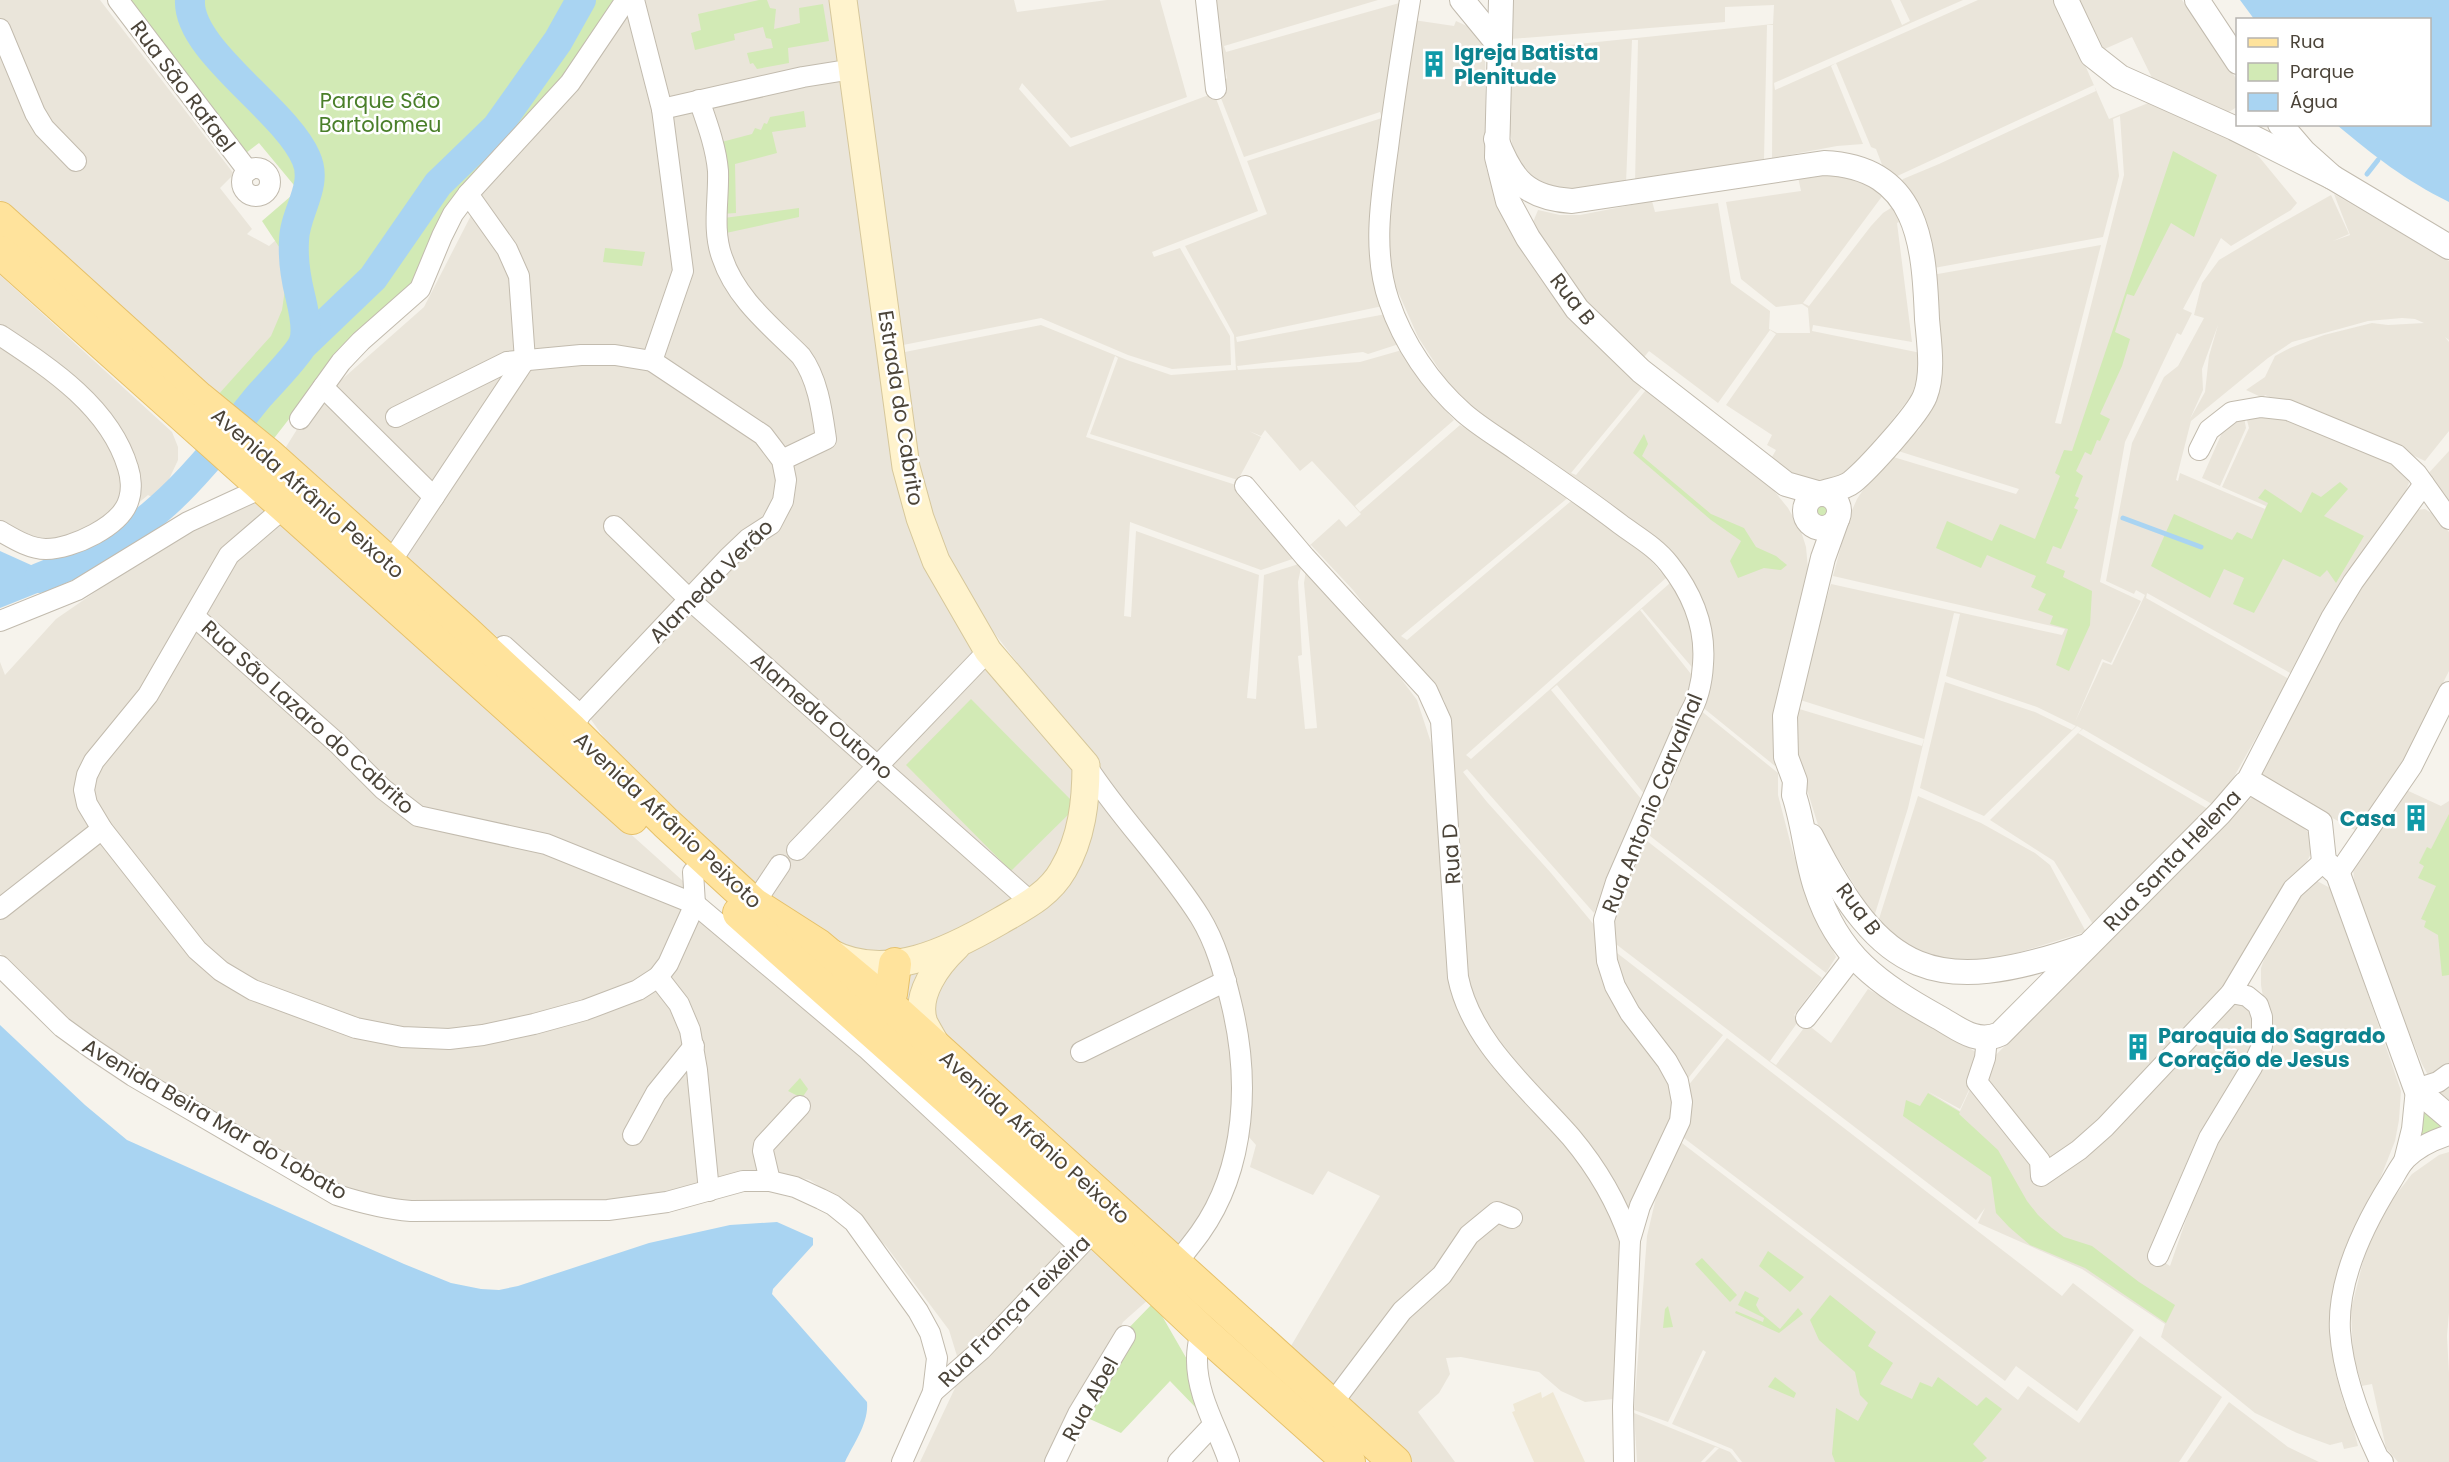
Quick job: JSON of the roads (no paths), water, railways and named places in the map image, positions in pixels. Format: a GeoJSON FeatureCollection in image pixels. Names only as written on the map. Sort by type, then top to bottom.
{"type":"FeatureCollection","features":[{"type":"Feature","properties":{"kind":"main road","name":"Estrada do Cabrito"},"geometry":{"type":"LineString","coordinates":[[843,0],[906,467],[912,494],[936,561],[987,651],[1086,765]]}},
{"type":"Feature","properties":{"kind":"main road","name":"Avenida Afrânio Peixoto"},"geometry":{"type":"LineString","coordinates":[[0,218],[267,481],[693,872],[865,1025],[1087,1238],[1201,1330],[1349,1462]]}},
{"type":"Feature","properties":{"kind":"main road","name":"Avenida Afrânio Peixoto"},"geometry":{"type":"LineString","coordinates":[[0,252],[191,407]]}},
{"type":"Feature","properties":{"kind":"main road","name":"Avenida Afrânio Peixoto"},"geometry":{"type":"LineString","coordinates":[[267,481],[390,563],[464,630],[576,722],[666,824],[754,904],[818,945],[890,986],[939,1049],[1395,1462]]}},
{"type":"Feature","properties":{"kind":"main road"},"geometry":{"type":"LineString","coordinates":[[865,1025],[890,986],[1032,903],[1050,888],[1064,870],[1071,853],[1085,805],[1086,765]]}},
{"type":"Feature","properties":{"kind":"main road"},"geometry":{"type":"LineString","coordinates":[[939,1049],[924,1021],[922,1002],[930,979],[939,964],[956,946]]}},
{"type":"Feature","properties":{"kind":"main road"},"geometry":{"type":"LineString","coordinates":[[890,986],[922,1002]]}},
{"type":"Feature","properties":{"kind":"street","name":"Rua São Rafael"},"geometry":{"type":"LineString","coordinates":[[118,0],[248,171]]}},
{"type":"Feature","properties":{"kind":"street"},"geometry":{"type":"LineString","coordinates":[[300,419],[361,341],[420,289],[453,214],[468,194],[570,83],[626,0]]}},
{"type":"Feature","properties":{"kind":"street"},"geometry":{"type":"LineString","coordinates":[[634,0],[662,109],[683,272],[652,361]]}},
{"type":"Feature","properties":{"kind":"street"},"geometry":{"type":"LineString","coordinates":[[1206,0],[1216,89]]}},
{"type":"Feature","properties":{"kind":"street","name":"Rua Antonio Carvalhal"},"geometry":{"type":"LineString","coordinates":[[1410,0],[1392,112],[1379,223],[1384,284],[1399,324],[1427,372],[1449,399],[1466,415],[1578,492],[1668,562],[1688,592],[1696,609],[1703,639],[1703,668],[1698,701],[1689,716],[1616,882],[1604,920],[1607,961],[1615,986],[1630,1013],[1660,1050],[1672,1070],[1683,1102],[1680,1120],[1640,1206],[1630,1240],[1623,1407],[1624,1462]]}},
{"type":"Feature","properties":{"kind":"street"},"geometry":{"type":"LineString","coordinates":[[1462,0],[1499,45]]}},
{"type":"Feature","properties":{"kind":"street","name":"Rua B"},"geometry":{"type":"LineString","coordinates":[[1501,0],[1496,139],[1499,173],[1508,201],[1528,238],[1577,309],[1647,376],[1786,484],[1822,494]]}},
{"type":"Feature","properties":{"kind":"street"},"geometry":{"type":"LineString","coordinates":[[2066,0],[2092,55],[2120,77],[2236,126],[2332,177],[2449,247]]}},
{"type":"Feature","properties":{"kind":"street"},"geometry":{"type":"LineString","coordinates":[[2197,0],[2236,59]]}},
{"type":"Feature","properties":{"kind":"street"},"geometry":{"type":"LineString","coordinates":[[0,29],[35,113],[44,128],[76,161]]}},
{"type":"Feature","properties":{"kind":"street"},"geometry":{"type":"LineString","coordinates":[[662,109],[803,77],[853,69]]}},
{"type":"Feature","properties":{"kind":"street"},"geometry":{"type":"LineString","coordinates":[[396,417],[507,362],[581,355],[615,355],[652,361],[764,435],[782,460],[826,439],[809,367],[801,356],[744,299],[723,260],[717,221],[717,166],[710,133],[699,100]]}},
{"type":"Feature","properties":{"kind":"street"},"geometry":{"type":"LineString","coordinates":[[2282,126],[2304,152],[2332,177]]}},
{"type":"Feature","properties":{"kind":"street"},"geometry":{"type":"LineString","coordinates":[[1496,139],[1508,166],[1518,180],[1542,197],[1557,200],[1572,201],[1824,163],[1857,168],[1886,183],[1909,210],[1914,221],[1925,272],[1929,350],[1928,387],[1915,413],[1850,484],[1813,496],[1806,505],[1808,519],[1822,558]]}},
{"type":"Feature","properties":{"kind":"street"},"geometry":{"type":"LineString","coordinates":[[390,563],[525,360],[519,276],[507,249],[468,194]]}},
{"type":"Feature","properties":{"kind":"street"},"geometry":{"type":"LineString","coordinates":[[0,531],[20,542],[43,549],[73,544],[96,533],[118,516],[129,501],[130,479],[127,466],[111,433],[85,400],[49,369],[4,343]]}},
{"type":"Feature","properties":{"kind":"street"},"geometry":{"type":"LineString","coordinates":[[323,387],[434,497]]}},
{"type":"Feature","properties":{"kind":"street"},"geometry":{"type":"LineString","coordinates":[[2199,450],[2209,430],[2232,412],[2261,407],[2288,410],[2397,455],[2424,484],[2449,519]]}},
{"type":"Feature","properties":{"kind":"street","name":"Alameda Verão"},"geometry":{"type":"LineString","coordinates":[[576,722],[728,558],[748,539],[771,524],[783,501],[786,480],[782,460]]}},
{"type":"Feature","properties":{"kind":"street"},"geometry":{"type":"LineString","coordinates":[[267,481],[232,551],[195,617],[145,700],[94,761],[87,775],[84,790],[87,804],[102,829],[197,950],[221,971],[253,990],[356,1028],[402,1037],[450,1039],[483,1035],[585,1010],[638,990],[658,977],[677,947],[695,904],[693,872]]}},
{"type":"Feature","properties":{"kind":"street"},"geometry":{"type":"LineString","coordinates":[[0,621],[77,590],[188,522],[267,481]]}},
{"type":"Feature","properties":{"kind":"street"},"geometry":{"type":"LineString","coordinates":[[1786,484],[1811,524],[1822,528],[1828,527],[1838,517],[1836,500],[1822,494]]}},
{"type":"Feature","properties":{"kind":"street","name":"Rua B"},"geometry":{"type":"LineString","coordinates":[[1850,484],[1822,558],[1785,716],[1786,757],[1795,781],[1794,795],[1814,880],[1827,915],[1853,957],[1875,978],[1903,997],[1973,1037],[1987,1038]]}},
{"type":"Feature","properties":{"kind":"street","name":"Rua Santa Helena"},"geometry":{"type":"LineString","coordinates":[[1987,1038],[2000,1034],[2220,813],[2245,784],[2336,609],[2424,484]]}},
{"type":"Feature","properties":{"kind":"street","name":"Rua D"},"geometry":{"type":"LineString","coordinates":[[1245,486],[1305,557],[1427,690],[1436,706],[1441,721],[1458,977],[1466,1007],[1495,1052],[1592,1165],[1614,1201],[1630,1240]]}},
{"type":"Feature","properties":{"kind":"street","name":"Alameda Outono"},"geometry":{"type":"LineString","coordinates":[[614,526],[690,600],[1032,903]]}},
{"type":"Feature","properties":{"kind":"street","name":"Rua São Lazaro do Cabrito"},"geometry":{"type":"LineString","coordinates":[[195,617],[329,735],[383,789],[418,816],[546,844],[695,904],[1087,1238]]}},
{"type":"Feature","properties":{"kind":"street"},"geometry":{"type":"LineString","coordinates":[[797,850],[987,651]]}},
{"type":"Feature","properties":{"kind":"street"},"geometry":{"type":"LineString","coordinates":[[1987,1038],[1985,1058],[1976,1079],[1980,1088],[2040,1161],[2041,1176],[2079,1150],[2141,1091],[2231,993],[2293,889],[2331,868],[2412,766],[2449,692]]}},
{"type":"Feature","properties":{"kind":"street","name":"Estrada do Cabrito"},"geometry":{"type":"LineString","coordinates":[[1086,765],[1201,919],[1214,944],[1239,1031],[1244,1083],[1237,1146],[1221,1196],[1201,1232],[1175,1265]]}},
{"type":"Feature","properties":{"kind":"street"},"geometry":{"type":"LineString","coordinates":[[2245,784],[2254,784],[2317,819],[2321,826],[2331,868],[2416,1089],[2412,1129],[2404,1161],[2363,1233],[2347,1282],[2341,1313],[2342,1347],[2353,1392],[2371,1442],[2383,1462]]}},
{"type":"Feature","properties":{"kind":"street","name":"Rua B"},"geometry":{"type":"LineString","coordinates":[[1799,812],[1819,851],[1872,932],[1894,950],[1916,963],[1936,970],[1956,973],[2012,968],[2088,945]]}},
{"type":"Feature","properties":{"kind":"street"},"geometry":{"type":"LineString","coordinates":[[0,909],[102,829]]}},
{"type":"Feature","properties":{"kind":"street"},"geometry":{"type":"LineString","coordinates":[[754,904],[780,865]]}},
{"type":"Feature","properties":{"kind":"street"},"geometry":{"type":"LineString","coordinates":[[1827,915],[1850,901]]}},
{"type":"Feature","properties":{"kind":"street"},"geometry":{"type":"LineString","coordinates":[[1806,1018],[1853,957]]}},
{"type":"Feature","properties":{"kind":"street","name":"Avenida Beira Mar do Lobato"},"geometry":{"type":"LineString","coordinates":[[0,966],[62,1027],[107,1059],[337,1194],[362,1203],[386,1209],[411,1211],[608,1210],[667,1202],[735,1182],[770,1181],[795,1187],[833,1205],[854,1222],[918,1311],[930,1333],[937,1358],[933,1392],[902,1462]]}},
{"type":"Feature","properties":{"kind":"street"},"geometry":{"type":"LineString","coordinates":[[658,977],[682,1010],[694,1046],[709,1191]]}},
{"type":"Feature","properties":{"kind":"street"},"geometry":{"type":"LineString","coordinates":[[1081,1052],[1226,981]]}},
{"type":"Feature","properties":{"kind":"street"},"geometry":{"type":"LineString","coordinates":[[2158,1256],[2209,1138],[2252,1067],[2262,1046],[2262,1017],[2258,1005],[2247,996],[2231,993]]}},
{"type":"Feature","properties":{"kind":"street"},"geometry":{"type":"LineString","coordinates":[[633,1135],[656,1093],[694,1046]]}},
{"type":"Feature","properties":{"kind":"street"},"geometry":{"type":"LineString","coordinates":[[2416,1089],[2438,1082],[2449,1074]]}},
{"type":"Feature","properties":{"kind":"street"},"geometry":{"type":"LineString","coordinates":[[2416,1089],[2449,1118]]}},
{"type":"Feature","properties":{"kind":"street"},"geometry":{"type":"LineString","coordinates":[[770,1181],[764,1145],[800,1106]]}},
{"type":"Feature","properties":{"kind":"street"},"geometry":{"type":"LineString","coordinates":[[2404,1161],[2424,1145],[2449,1134]]}},
{"type":"Feature","properties":{"kind":"street"},"geometry":{"type":"LineString","coordinates":[[1331,1405],[1402,1311],[1442,1275],[1469,1235],[1497,1212],[1512,1218]]}},
{"type":"Feature","properties":{"kind":"street","name":"Rua França Teixeira"},"geometry":{"type":"LineString","coordinates":[[933,1392],[981,1350],[1087,1238]]}},
{"type":"Feature","properties":{"kind":"street"},"geometry":{"type":"LineString","coordinates":[[1201,1330],[1197,1359],[1200,1383],[1213,1425],[1221,1438],[1229,1462]]}},
{"type":"Feature","properties":{"kind":"street","name":"Rua Abel"},"geometry":{"type":"LineString","coordinates":[[1055,1462],[1078,1414],[1125,1336]]}},
{"type":"Feature","properties":{"kind":"street"},"geometry":{"type":"LineString","coordinates":[[1178,1462],[1213,1425]]}},
{"type":"Feature","properties":{"kind":"water"},"geometry":{"type":"Polygon","coordinates":[[[2240,0],[2449,0],[2449,202],[2390,167],[2338,126],[2431,126],[2431,18],[2253,18],[2240,0]]]}},
{"type":"Feature","properties":{"kind":"water"},"geometry":{"type":"Polygon","coordinates":[[[0,551],[31,565],[45,590],[0,608],[0,551]]]}},
{"type":"Feature","properties":{"kind":"water"},"geometry":{"type":"Polygon","coordinates":[[[0,1025],[85,1105],[127,1140],[451,1283],[499,1290],[518,1286],[649,1243],[730,1225],[777,1222],[813,1238],[813,1245],[773,1289],[772,1294],[867,1402],[866,1418],[860,1433],[845,1462],[0,1462],[0,1025]]]}},
{"type":"Feature","properties":{"kind":"waterway"},"geometry":{"type":"LineString","coordinates":[[39,578],[118,540],[160,508],[212,454],[283,370],[305,339],[305,320],[296,275],[294,248],[295,231],[310,179],[306,158],[295,139],[279,120],[220,59],[204,39],[193,19],[190,0]]}},
{"type":"Feature","properties":{"kind":"waterway"},"geometry":{"type":"LineString","coordinates":[[304,344],[373,278],[438,184],[497,127],[558,41],[581,0]]}},
{"type":"Feature","properties":{"kind":"waterway"},"geometry":{"type":"LineString","coordinates":[[2367,174],[2378,160]]}},
{"type":"Feature","properties":{"kind":"waterway"},"geometry":{"type":"LineString","coordinates":[[2123,518],[2201,547]]}},
{"type":"Feature","properties":{"kind":"place","name":"Igreja Batista Plenitude"},"geometry":{"type":"Point","coordinates":[1434,64]}},
{"type":"Feature","properties":{"kind":"place","name":"Casa"},"geometry":{"type":"Point","coordinates":[2416,818]}},
{"type":"Feature","properties":{"kind":"place","name":"Paroquia do Sagrado Coração de Jesus"},"geometry":{"type":"Point","coordinates":[2138,1047]}},
{"type":"Feature","properties":{"kind":"park label","name":"Parque São Bartolomeu"},"geometry":{"type":"Point","coordinates":[380,112]}}]}
